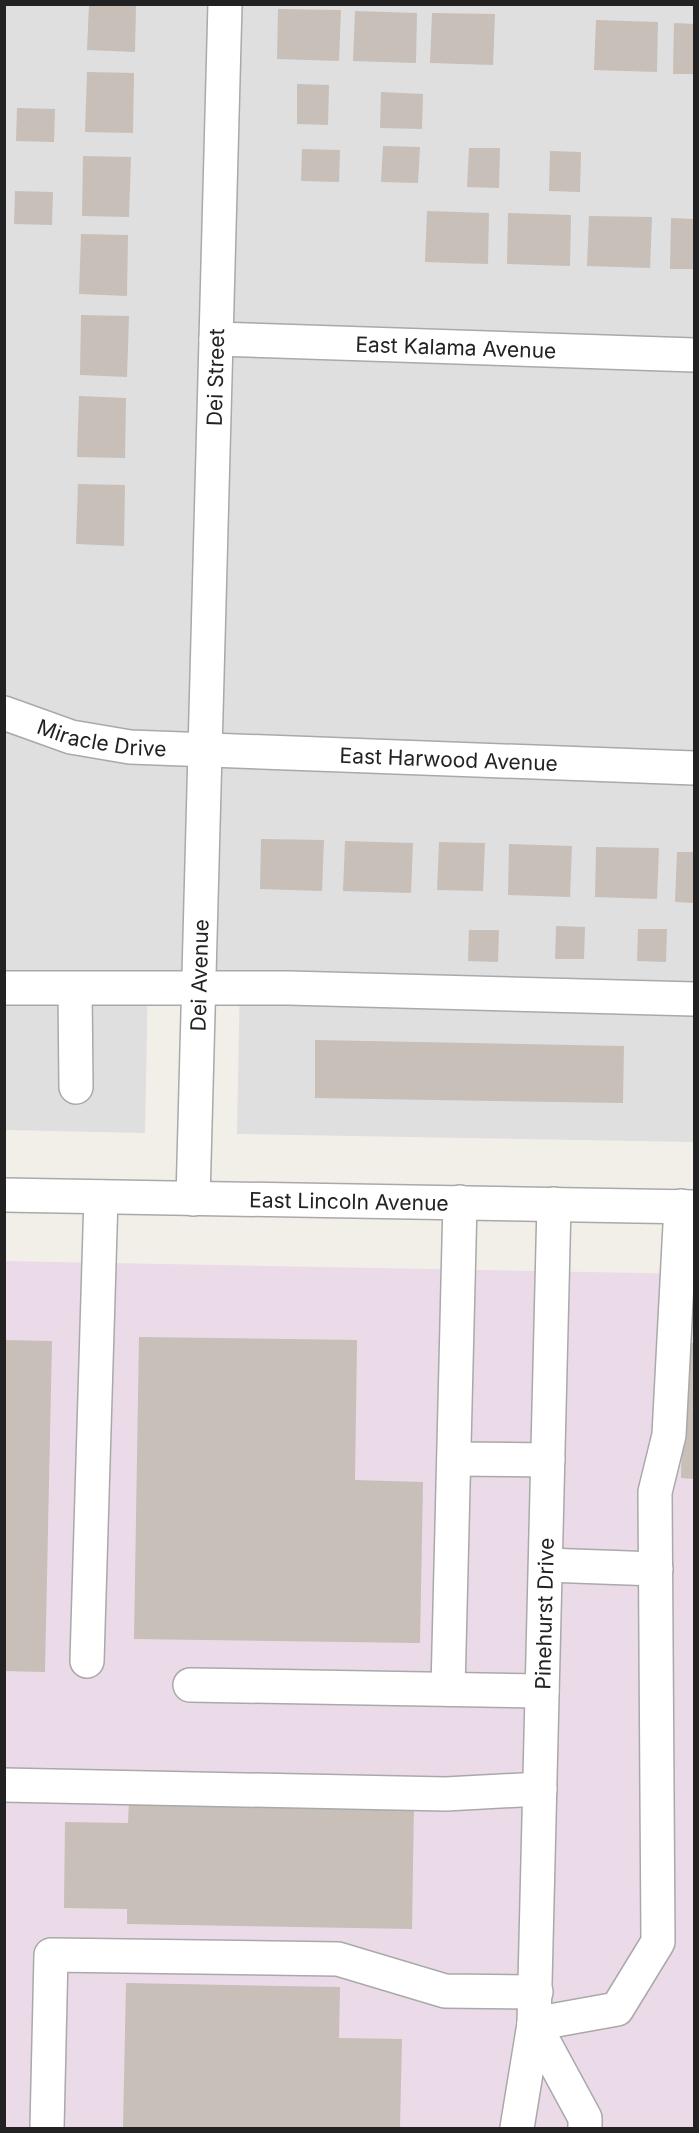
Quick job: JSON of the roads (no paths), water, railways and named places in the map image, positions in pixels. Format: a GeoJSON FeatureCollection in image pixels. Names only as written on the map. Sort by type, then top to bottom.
{"type":"FeatureCollection","features":[{"type":"Feature","properties":{"kind":"street","name":"Dei Street"},"geometry":{"type":"LineString","coordinates":[[204,751],[225,4]]}},
{"type":"Feature","properties":{"kind":"street","name":"East Kalama Avenue"},"geometry":{"type":"LineString","coordinates":[[216,339],[694,355]]}},
{"type":"Feature","properties":{"kind":"street","name":"Miracle Drive"},"geometry":{"type":"LineString","coordinates":[[4,713],[50,731],[106,744],[204,751]]}},
{"type":"Feature","properties":{"kind":"street","name":"East Harwood Avenue"},"geometry":{"type":"LineString","coordinates":[[204,751],[694,768]]}},
{"type":"Feature","properties":{"kind":"street","name":"Dei Avenue"},"geometry":{"type":"LineString","coordinates":[[193,1199],[204,751]]}},
{"type":"Feature","properties":{"kind":"street"},"geometry":{"type":"LineString","coordinates":[[4,988],[197,990],[289,988],[694,999]]}},
{"type":"Feature","properties":{"kind":"street"},"geometry":{"type":"LineString","coordinates":[[75,989],[75,1087]]}},
{"type":"Feature","properties":{"kind":"street","name":"East Lincoln Avenue"},"geometry":{"type":"LineString","coordinates":[[4,1195],[688,1206]]}},
{"type":"Feature","properties":{"kind":"street"},"geometry":{"type":"LineString","coordinates":[[87,1661],[101,1197]]}},
{"type":"Feature","properties":{"kind":"street"},"geometry":{"type":"LineString","coordinates":[[448,1689],[460,1202]]}},
{"type":"Feature","properties":{"kind":"street","name":"Pinehurst Drive"},"geometry":{"type":"LineString","coordinates":[[516,2128],[535,2008],[554,1204]]}},
{"type":"Feature","properties":{"kind":"street"},"geometry":{"type":"LineString","coordinates":[[47,2128],[51,1955],[338,1959],[445,1991],[535,2008],[617,2009],[658,1941],[656,1492],[669,1436],[688,1206]]}},
{"type":"Feature","properties":{"kind":"street"},"geometry":{"type":"LineString","coordinates":[[454,1459],[548,1460]]}},
{"type":"Feature","properties":{"kind":"street"},"geometry":{"type":"LineString","coordinates":[[546,1565],[656,1569]]}},
{"type":"Feature","properties":{"kind":"street"},"geometry":{"type":"LineString","coordinates":[[190,1685],[542,1691]]}},
{"type":"Feature","properties":{"kind":"street"},"geometry":{"type":"LineString","coordinates":[[4,1785],[446,1794],[540,1789]]}},
{"type":"Feature","properties":{"kind":"street"},"geometry":{"type":"LineString","coordinates":[[535,2008],[585,2118],[585,2128]]}}]}
